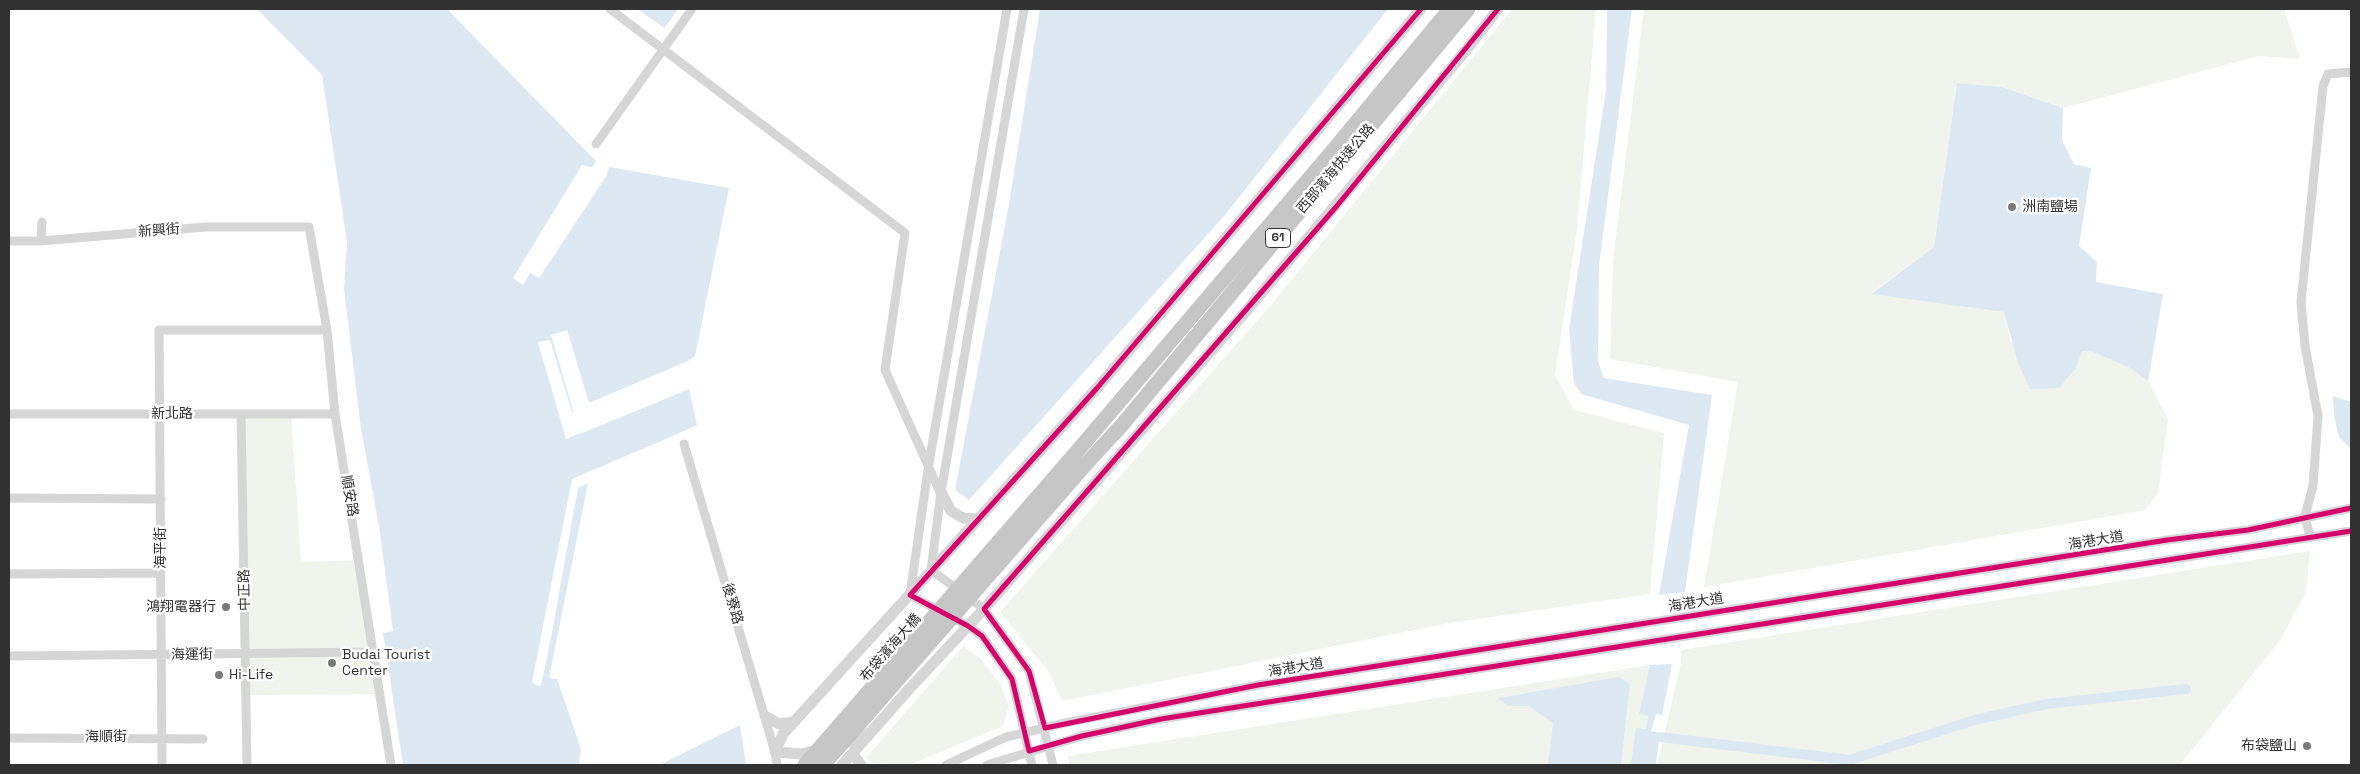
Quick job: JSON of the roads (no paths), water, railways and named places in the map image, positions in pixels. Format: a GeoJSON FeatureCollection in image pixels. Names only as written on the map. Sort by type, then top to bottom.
{"type":"FeatureCollection","features":[{"type":"Feature","properties":{"kind":"highway","name":"西部濱海快速公路"},"geometry":{"type":"LineString","coordinates":[[1079,460],[1450,9]]}},
{"type":"Feature","properties":{"kind":"highway","name":"西部濱海快速公路"},"geometry":{"type":"LineString","coordinates":[[1079,460],[1122,424],[1468,9]]}},
{"type":"Feature","properties":{"kind":"highway","name":"布袋濱海大橋"},"geometry":{"type":"LineString","coordinates":[[805,765],[1079,460]]}},
{"type":"Feature","properties":{"kind":"highway","name":"布袋濱海大橋"},"geometry":{"type":"LineString","coordinates":[[823,765],[1079,460]]}},
{"type":"Feature","properties":{"kind":"street"},"geometry":{"type":"LineString","coordinates":[[610,9],[664,48],[905,233],[885,370],[888,382],[940,492],[951,511],[963,518],[977,519]]}},
{"type":"Feature","properties":{"kind":"street"},"geometry":{"type":"LineString","coordinates":[[596,144],[692,9]]}},
{"type":"Feature","properties":{"kind":"street"},"geometry":{"type":"LineString","coordinates":[[910,595],[928,464],[1007,9]]}},
{"type":"Feature","properties":{"kind":"street"},"geometry":{"type":"LineString","coordinates":[[931,570],[940,492],[1024,9]]}},
{"type":"Feature","properties":{"kind":"street"},"geometry":{"type":"LineString","coordinates":[[871,732],[853,742],[802,754],[775,752],[783,734],[1098,387],[1421,9]]}},
{"type":"Feature","properties":{"kind":"street"},"geometry":{"type":"LineString","coordinates":[[842,765],[984,609],[1336,207],[1498,9]]}},
{"type":"Feature","properties":{"kind":"street"},"geometry":{"type":"LineString","coordinates":[[2310,537],[2306,516],[2313,486],[2318,416],[2304,346],[2301,302],[2323,86],[2328,74],[2351,72]]}},
{"type":"Feature","properties":{"kind":"street"},"geometry":{"type":"LineString","coordinates":[[41,241],[42,222]]}},
{"type":"Feature","properties":{"kind":"street","name":"新興街"},"geometry":{"type":"LineString","coordinates":[[9,241],[41,241],[205,227],[310,227]]}},
{"type":"Feature","properties":{"kind":"street","name":"順安路"},"geometry":{"type":"LineString","coordinates":[[310,227],[327,330],[335,414],[375,652],[391,765]]}},
{"type":"Feature","properties":{"kind":"street","name":"海平街"},"geometry":{"type":"LineString","coordinates":[[162,765],[159,330],[327,330]]}},
{"type":"Feature","properties":{"kind":"street","name":"新北路"},"geometry":{"type":"LineString","coordinates":[[9,414],[335,414]]}},
{"type":"Feature","properties":{"kind":"street","name":"中正路"},"geometry":{"type":"LineString","coordinates":[[241,414],[246,654],[246,765]]}},
{"type":"Feature","properties":{"kind":"street","name":"後寮路"},"geometry":{"type":"LineString","coordinates":[[684,444],[765,716],[777,765]]}},
{"type":"Feature","properties":{"kind":"street"},"geometry":{"type":"LineString","coordinates":[[9,498],[161,499]]}},
{"type":"Feature","properties":{"kind":"street","name":"海港大道"},"geometry":{"type":"LineString","coordinates":[[946,765],[1006,737],[1025,732],[1268,684],[2167,540],[2248,530],[2306,516],[2351,508]]}},
{"type":"Feature","properties":{"kind":"street"},"geometry":{"type":"LineString","coordinates":[[987,765],[1082,736],[1161,719],[2351,531]]}},
{"type":"Feature","properties":{"kind":"street"},"geometry":{"type":"LineString","coordinates":[[931,570],[984,609],[1029,671],[1050,745],[1053,765]]}},
{"type":"Feature","properties":{"kind":"street"},"geometry":{"type":"LineString","coordinates":[[9,574],[161,574]]}},
{"type":"Feature","properties":{"kind":"street"},"geometry":{"type":"LineString","coordinates":[[910,595],[968,626],[982,636],[1012,679],[1032,765]]}},
{"type":"Feature","properties":{"kind":"street","name":"海運街"},"geometry":{"type":"LineString","coordinates":[[9,656],[161,656],[375,652]]}},
{"type":"Feature","properties":{"kind":"street"},"geometry":{"type":"LineString","coordinates":[[765,716],[779,724],[794,722]]}},
{"type":"Feature","properties":{"kind":"street","name":"海順街"},"geometry":{"type":"LineString","coordinates":[[9,738],[162,737],[203,739]]}},
{"type":"Feature","properties":{"kind":"street"},"geometry":{"type":"LineString","coordinates":[[852,754],[861,765]]}},
{"type":"Feature","properties":{"kind":"waterway"},"geometry":{"type":"LineString","coordinates":[[1660,737],[1849,760],[1975,720],[2046,704],[2186,689]]}},
{"type":"Feature","properties":{"kind":"place","name":"洲南鹽場"},"geometry":{"type":"Point","coordinates":[2012,207]}},
{"type":"Feature","properties":{"kind":"place","name":"鴻翔電器行"},"geometry":{"type":"Point","coordinates":[226,607]}},
{"type":"Feature","properties":{"kind":"place","name":"Budai Tourist Center"},"geometry":{"type":"Point","coordinates":[332,663]}},
{"type":"Feature","properties":{"kind":"place","name":"Hi-Life"},"geometry":{"type":"Point","coordinates":[219,675]}},
{"type":"Feature","properties":{"kind":"place","name":"布袋鹽山"},"geometry":{"type":"Point","coordinates":[2307,746]}}]}
